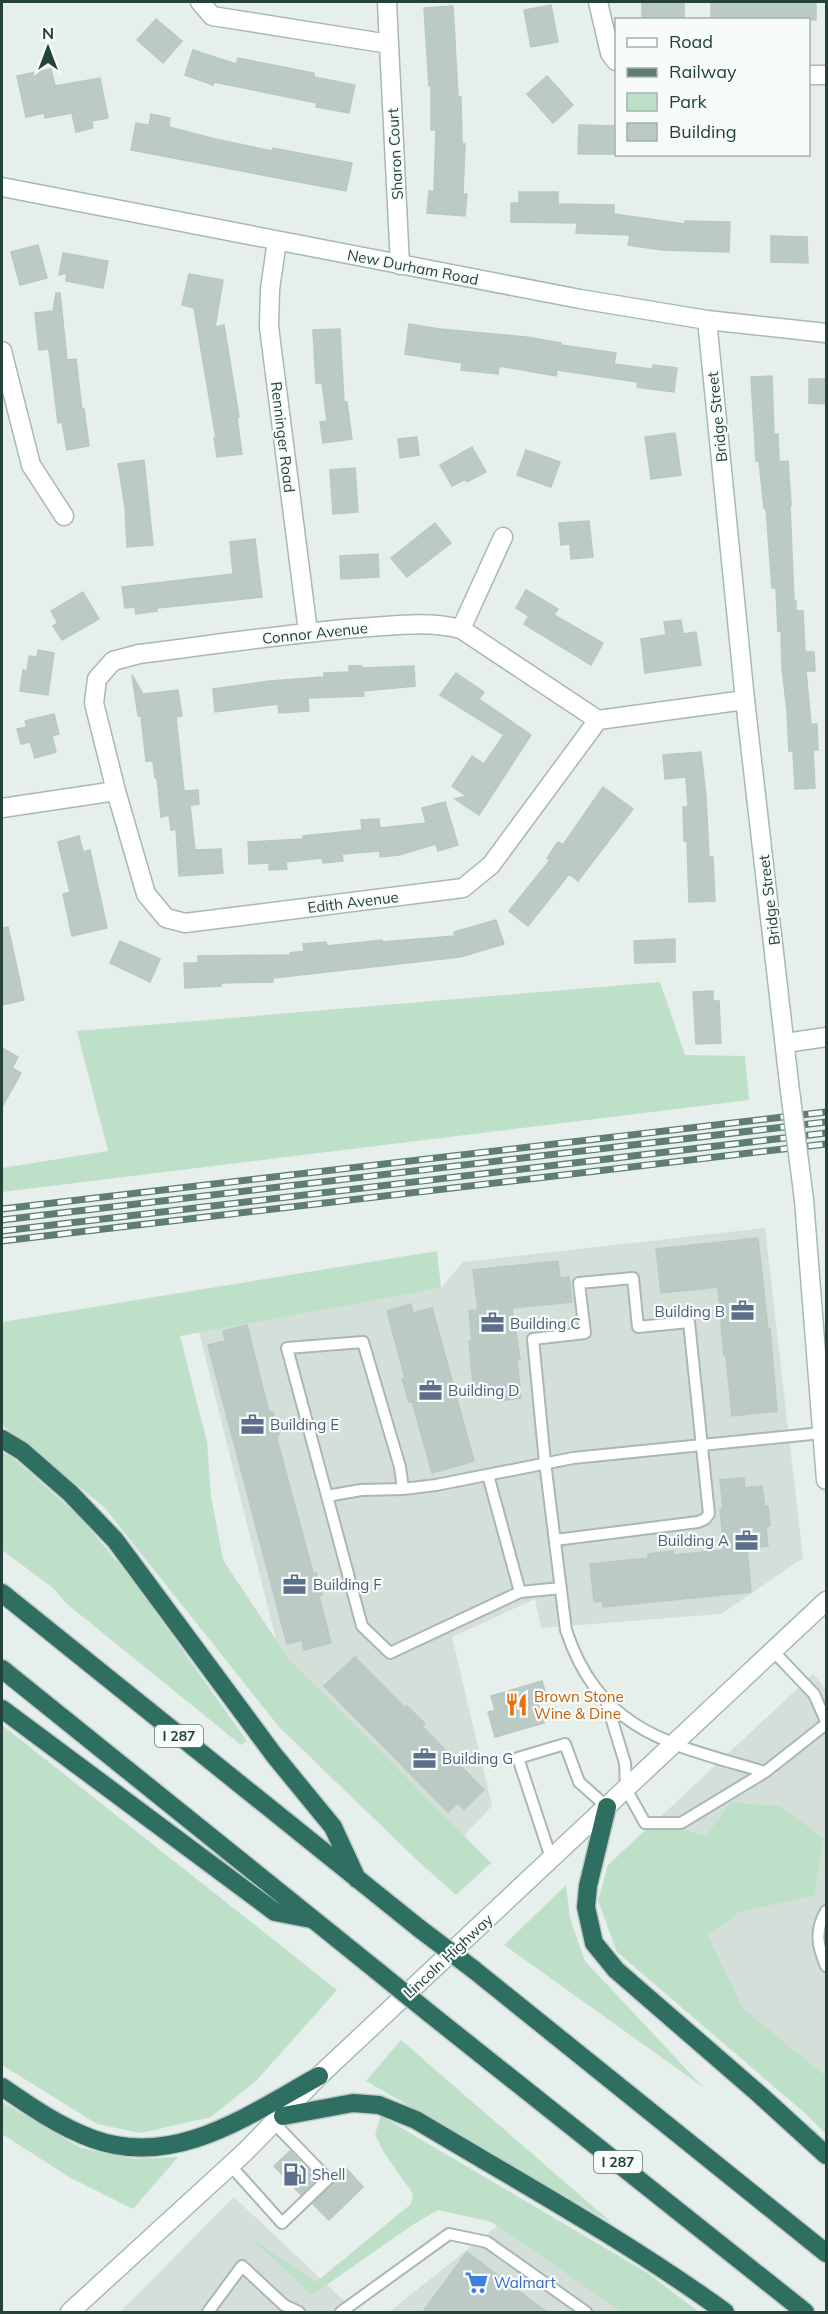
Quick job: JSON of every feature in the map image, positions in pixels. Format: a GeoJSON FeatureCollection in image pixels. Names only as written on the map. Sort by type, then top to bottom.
{"type":"FeatureCollection","features":[{"type":"Feature","properties":{"kind":"highway"},"geometry":{"type":"LineString","coordinates":[[2,1439],[22,1451],[70,1493],[115,1540],[274,1755],[333,1827],[357,1879]]}},
{"type":"Feature","properties":{"kind":"highway","name":"I 287"},"geometry":{"type":"LineString","coordinates":[[2,1593],[826,2253]]}},
{"type":"Feature","properties":{"kind":"highway","name":"I 287"},"geometry":{"type":"LineString","coordinates":[[2,1669],[805,2313]]}},
{"type":"Feature","properties":{"kind":"highway"},"geometry":{"type":"LineString","coordinates":[[2,1710],[275,1912],[315,1920]]}},
{"type":"Feature","properties":{"kind":"highway"},"geometry":{"type":"LineString","coordinates":[[607,1807],[588,1886],[586,1907],[594,1943],[603,1957],[616,1970],[826,2155]]}},
{"type":"Feature","properties":{"kind":"highway"},"geometry":{"type":"LineString","coordinates":[[2,2087],[43,2115],[94,2140],[115,2145],[152,2148],[167,2147],[227,2127],[319,2076]]}},
{"type":"Feature","properties":{"kind":"highway"},"geometry":{"type":"LineString","coordinates":[[278,2119],[353,2103],[379,2105],[416,2120],[628,2247],[692,2288],[725,2313]]}},
{"type":"Feature","properties":{"kind":"street"},"geometry":{"type":"LineString","coordinates":[[200,2],[212,16],[389,44]]}},
{"type":"Feature","properties":{"kind":"street","name":"Sharon Court"},"geometry":{"type":"LineString","coordinates":[[387,2],[400,265]]}},
{"type":"Feature","properties":{"kind":"street"},"geometry":{"type":"LineString","coordinates":[[598,2],[610,53],[615,60]]}},
{"type":"Feature","properties":{"kind":"street"},"geometry":{"type":"LineString","coordinates":[[810,75],[826,75]]}},
{"type":"Feature","properties":{"kind":"street","name":"New Durham Road"},"geometry":{"type":"LineString","coordinates":[[2,187],[580,299],[707,320],[826,333]]}},
{"type":"Feature","properties":{"kind":"street","name":"Renninger Road"},"geometry":{"type":"LineString","coordinates":[[277,241],[270,289],[269,327],[308,632]]}},
{"type":"Feature","properties":{"kind":"street","name":"Bridge Street"},"geometry":{"type":"LineString","coordinates":[[707,320],[745,700],[804,1200],[826,1480]]}},
{"type":"Feature","properties":{"kind":"street"},"geometry":{"type":"LineString","coordinates":[[2,351],[31,465],[64,516]]}},
{"type":"Feature","properties":{"kind":"street"},"geometry":{"type":"LineString","coordinates":[[461,629],[503,537]]}},
{"type":"Feature","properties":{"kind":"street","name":"Connor Avenue"},"geometry":{"type":"LineString","coordinates":[[116,791],[94,703],[97,679],[113,661],[139,654],[308,632],[441,624],[461,629],[598,720]]}},
{"type":"Feature","properties":{"kind":"street"},"geometry":{"type":"LineString","coordinates":[[598,720],[745,700]]}},
{"type":"Feature","properties":{"kind":"street","name":"Edith Avenue"},"geometry":{"type":"LineString","coordinates":[[116,791],[146,894],[166,918],[185,923],[463,888],[491,865],[598,720]]}},
{"type":"Feature","properties":{"kind":"street"},"geometry":{"type":"LineString","coordinates":[[2,808],[116,791]]}},
{"type":"Feature","properties":{"kind":"street"},"geometry":{"type":"LineString","coordinates":[[786,1043],[826,1037]]}},
{"type":"Feature","properties":{"kind":"street","name":"Lincoln Highway"},"geometry":{"type":"LineString","coordinates":[[71,2312],[230,2165],[319,2076],[826,1601]]}},
{"type":"Feature","properties":{"kind":"lane"},"geometry":{"type":"LineString","coordinates":[[555,1540],[698,1522],[709,1514],[689,1322],[638,1327],[633,1278],[579,1283],[585,1333],[533,1339],[546,1462],[555,1540],[566,1630],[572,1649],[589,1681],[607,1704],[634,1724],[673,1745],[765,1772]]}},
{"type":"Feature","properties":{"kind":"lane"},"geometry":{"type":"LineString","coordinates":[[403,1489],[400,1467],[363,1342],[286,1348],[362,1626],[390,1653],[520,1592],[561,1588]]}},
{"type":"Feature","properties":{"kind":"lane"},"geometry":{"type":"LineString","coordinates":[[327,1496],[361,1490],[403,1489],[488,1476],[546,1462],[703,1444],[823,1421]]}},
{"type":"Feature","properties":{"kind":"lane"},"geometry":{"type":"LineString","coordinates":[[488,1476],[520,1592]]}},
{"type":"Feature","properties":{"kind":"lane"},"geometry":{"type":"LineString","coordinates":[[607,1704],[625,1763],[626,1789],[645,1823],[681,1823],[765,1772],[826,1722],[814,1694],[774,1652]]}},
{"type":"Feature","properties":{"kind":"lane"},"geometry":{"type":"LineString","coordinates":[[551,1858],[518,1758],[565,1744],[579,1782],[607,1807]]}},
{"type":"Feature","properties":{"kind":"lane"},"geometry":{"type":"LineString","coordinates":[[826,1911],[817,1938],[826,1966]]}},
{"type":"Feature","properties":{"kind":"lane"},"geometry":{"type":"LineString","coordinates":[[230,2165],[282,2223],[328,2179],[278,2119]]}},
{"type":"Feature","properties":{"kind":"lane"},"geometry":{"type":"LineString","coordinates":[[341,2313],[449,2234],[487,2242],[586,2313]]}},
{"type":"Feature","properties":{"kind":"lane"},"geometry":{"type":"LineString","coordinates":[[208,2313],[242,2266],[284,2305],[299,2313]]}},
{"type":"Feature","properties":{"kind":"shaded area"},"geometry":{"type":"Polygon","coordinates":[[[765,1228],[803,1558],[721,1614],[541,1628],[535,1599],[452,1637],[492,1806],[463,1837],[277,1644],[199,1332],[441,1288],[463,1262],[765,1228]]]}},
{"type":"Feature","properties":{"kind":"shaded area"},"geometry":{"type":"Polygon","coordinates":[[[813,1674],[826,1689],[826,2076],[743,2008],[708,1935],[740,1912],[815,1896],[824,1838],[780,1806],[730,1802],[706,1836],[657,1820],[813,1674]]]}},
{"type":"Feature","properties":{"kind":"shaded area"},"geometry":{"type":"Polygon","coordinates":[[[234,2197],[356,2312],[120,2312],[234,2197]]]}},
{"type":"Feature","properties":{"kind":"shaded area"},"geometry":{"type":"Polygon","coordinates":[[[512,2214],[646,2312],[389,2312],[512,2214]]]}},
{"type":"Feature","properties":{"kind":"green space"},"geometry":{"type":"Polygon","coordinates":[[[660,982],[685,1055],[745,1056],[749,1100],[2,1192],[2,1168],[108,1151],[77,1031],[660,982]]]}},
{"type":"Feature","properties":{"kind":"green space"},"geometry":{"type":"Polygon","coordinates":[[[437,1251],[441,1288],[180,1336],[207,1442],[211,1496],[223,1560],[288,1658],[491,1863],[456,1895],[279,1727],[104,1507],[2,1425],[2,1322],[437,1251]]]}},
{"type":"Feature","properties":{"kind":"green space"},"geometry":{"type":"Polygon","coordinates":[[[2,1452],[13,1458],[81,1518],[134,1582],[247,1741],[241,1745],[67,1604],[53,1588],[2,1550],[2,1452]]]}},
{"type":"Feature","properties":{"kind":"green space"},"geometry":{"type":"Polygon","coordinates":[[[2,1725],[337,1990],[257,2080],[211,2117],[141,2133],[97,2124],[2,2065],[2,1725]]]}},
{"type":"Feature","properties":{"kind":"green space"},"geometry":{"type":"Polygon","coordinates":[[[730,1802],[780,1806],[824,1838],[815,1896],[740,1912],[708,1935],[743,2008],[826,2076],[826,2134],[807,2115],[617,1952],[598,1901],[608,1865],[656,1820],[706,1836],[730,1802]]]}},
{"type":"Feature","properties":{"kind":"green space"},"geometry":{"type":"Polygon","coordinates":[[[566,1885],[570,1918],[585,1961],[703,2087],[504,1945],[566,1885]]]}},
{"type":"Feature","properties":{"kind":"green space"},"geometry":{"type":"Polygon","coordinates":[[[401,2040],[612,2223],[366,2081],[401,2040]]]}},
{"type":"Feature","properties":{"kind":"green space"},"geometry":{"type":"Polygon","coordinates":[[[2,2102],[81,2148],[134,2159],[178,2157],[133,2209],[69,2177],[2,2134],[2,2102]]]}},
{"type":"Feature","properties":{"kind":"green space"},"geometry":{"type":"Polygon","coordinates":[[[381,2116],[646,2272],[699,2312],[622,2312],[492,2222],[438,2210],[414,2224],[312,2295],[250,2237],[316,2282],[411,2204],[413,2194],[383,2151],[375,2134],[381,2116]]]}},
{"type":"Feature","properties":{"kind":"building"},"geometry":{"type":"Polygon","coordinates":[[[642,2],[684,2],[684,18],[642,18],[642,2]]]}},
{"type":"Feature","properties":{"kind":"building"},"geometry":{"type":"Polygon","coordinates":[[[711,2],[816,2],[816,20],[810,20],[810,18],[711,18],[711,2]]]}},
{"type":"Feature","properties":{"kind":"building"},"geometry":{"type":"Polygon","coordinates":[[[551,5],[558,42],[531,47],[524,10],[551,5]]]}},
{"type":"Feature","properties":{"kind":"building"},"geometry":{"type":"Polygon","coordinates":[[[453,6],[458,97],[461,97],[462,144],[465,144],[463,194],[467,194],[465,216],[427,213],[429,191],[434,192],[436,130],[431,130],[431,86],[429,86],[424,8],[453,6]]]}},
{"type":"Feature","properties":{"kind":"building"},"geometry":{"type":"Polygon","coordinates":[[[156,19],[182,41],[163,63],[137,40],[156,19]]]}},
{"type":"Feature","properties":{"kind":"building"},"geometry":{"type":"Polygon","coordinates":[[[193,50],[236,64],[238,58],[314,73],[314,77],[355,85],[349,113],[316,107],[317,103],[214,82],[213,85],[185,75],[193,50]]]}},
{"type":"Feature","properties":{"kind":"building"},"geometry":{"type":"Polygon","coordinates":[[[51,69],[55,86],[100,78],[108,118],[92,121],[93,128],[76,132],[72,113],[45,118],[44,113],[26,117],[17,76],[51,69]]]}},
{"type":"Feature","properties":{"kind":"building"},"geometry":{"type":"Polygon","coordinates":[[[547,76],[573,105],[553,123],[527,94],[547,76]]]}},
{"type":"Feature","properties":{"kind":"building"},"geometry":{"type":"Polygon","coordinates":[[[151,114],[170,118],[169,127],[215,139],[272,151],[273,148],[352,163],[346,191],[131,150],[136,123],[149,125],[151,114]]]}},
{"type":"Feature","properties":{"kind":"building"},"geometry":{"type":"Polygon","coordinates":[[[579,125],[615,126],[615,154],[578,154],[579,125]]]}},
{"type":"Feature","properties":{"kind":"building"},"geometry":{"type":"Polygon","coordinates":[[[519,192],[558,192],[558,204],[614,205],[614,214],[685,224],[685,221],[730,222],[729,252],[662,250],[628,245],[630,235],[576,233],[577,223],[511,222],[511,203],[519,203],[519,192]]]}},
{"type":"Feature","properties":{"kind":"building"},"geometry":{"type":"Polygon","coordinates":[[[771,236],[807,237],[808,263],[771,262],[771,236]]]}},
{"type":"Feature","properties":{"kind":"building"},"geometry":{"type":"Polygon","coordinates":[[[38,245],[47,278],[20,285],[11,252],[38,245]]]}},
{"type":"Feature","properties":{"kind":"building"},"geometry":{"type":"Polygon","coordinates":[[[63,253],[108,261],[103,288],[66,281],[67,273],[59,275],[63,253]]]}},
{"type":"Feature","properties":{"kind":"building"},"geometry":{"type":"Polygon","coordinates":[[[189,274],[223,280],[215,327],[224,325],[239,417],[237,417],[242,454],[217,457],[214,438],[216,438],[194,308],[182,305],[189,274]]]}},
{"type":"Feature","properties":{"kind":"building"},"geometry":{"type":"Polygon","coordinates":[[[56,293],[60,293],[67,360],[76,359],[89,446],[67,450],[62,422],[58,423],[49,349],[39,350],[35,313],[53,311],[56,293]]]}},
{"type":"Feature","properties":{"kind":"building"},"geometry":{"type":"Polygon","coordinates":[[[409,324],[526,337],[616,353],[614,364],[652,369],[653,365],[677,368],[674,392],[637,387],[638,382],[557,370],[556,376],[499,366],[498,374],[461,370],[462,363],[405,354],[409,324]]]}},
{"type":"Feature","properties":{"kind":"building"},"geometry":{"type":"Polygon","coordinates":[[[340,329],[344,402],[347,402],[352,439],[323,443],[320,422],[327,421],[322,383],[316,383],[313,330],[340,329]]]}},
{"type":"Feature","properties":{"kind":"building"},"geometry":{"type":"Polygon","coordinates":[[[772,376],[774,434],[778,434],[779,462],[788,461],[794,601],[796,601],[796,611],[803,611],[805,652],[814,652],[815,671],[806,671],[811,724],[817,724],[818,750],[813,750],[815,788],[795,789],[793,751],[789,751],[781,630],[778,631],[776,588],[772,588],[766,508],[764,508],[759,461],[756,461],[751,377],[772,376]]]}},
{"type":"Feature","properties":{"kind":"building"},"geometry":{"type":"Polygon","coordinates":[[[809,379],[826,379],[826,404],[809,403],[809,379]]]}},
{"type":"Feature","properties":{"kind":"building"},"geometry":{"type":"Polygon","coordinates":[[[675,433],[681,475],[651,479],[645,437],[675,433]]]}},
{"type":"Feature","properties":{"kind":"building"},"geometry":{"type":"Polygon","coordinates":[[[417,437],[419,455],[400,458],[398,439],[417,437]]]}},
{"type":"Feature","properties":{"kind":"building"},"geometry":{"type":"Polygon","coordinates":[[[472,447],[486,472],[467,482],[466,479],[452,486],[440,465],[472,447]]]}},
{"type":"Feature","properties":{"kind":"building"},"geometry":{"type":"Polygon","coordinates":[[[526,450],[560,462],[551,487],[517,475],[526,450]]]}},
{"type":"Feature","properties":{"kind":"building"},"geometry":{"type":"Polygon","coordinates":[[[144,460],[153,545],[127,547],[125,507],[118,464],[144,460]]]}},
{"type":"Feature","properties":{"kind":"building"},"geometry":{"type":"Polygon","coordinates":[[[355,468],[358,512],[333,514],[330,470],[355,468]]]}},
{"type":"Feature","properties":{"kind":"building"},"geometry":{"type":"Polygon","coordinates":[[[589,521],[593,557],[571,559],[570,544],[561,545],[559,523],[589,521]]]}},
{"type":"Feature","properties":{"kind":"building"},"geometry":{"type":"Polygon","coordinates":[[[435,523],[451,543],[407,577],[391,558],[435,523]]]}},
{"type":"Feature","properties":{"kind":"building"},"geometry":{"type":"Polygon","coordinates":[[[255,539],[262,597],[157,608],[157,611],[136,614],[135,607],[125,608],[122,587],[233,574],[230,542],[255,539]]]}},
{"type":"Feature","properties":{"kind":"building"},"geometry":{"type":"Polygon","coordinates":[[[378,554],[379,577],[341,579],[340,556],[378,554]]]}},
{"type":"Feature","properties":{"kind":"building"},"geometry":{"type":"Polygon","coordinates":[[[526,590],[558,609],[554,615],[603,643],[591,665],[524,624],[529,616],[516,608],[526,590]]]}},
{"type":"Feature","properties":{"kind":"building"},"geometry":{"type":"Polygon","coordinates":[[[83,592],[99,619],[62,640],[53,626],[58,623],[51,611],[83,592]]]}},
{"type":"Feature","properties":{"kind":"building"},"geometry":{"type":"Polygon","coordinates":[[[681,620],[683,634],[696,632],[701,665],[645,673],[641,639],[666,635],[664,622],[681,620]]]}},
{"type":"Feature","properties":{"kind":"building"},"geometry":{"type":"Polygon","coordinates":[[[38,650],[54,653],[48,695],[20,691],[23,670],[27,671],[29,656],[37,657],[38,650]]]}},
{"type":"Feature","properties":{"kind":"building"},"geometry":{"type":"Polygon","coordinates":[[[349,666],[362,666],[362,668],[414,666],[415,686],[363,691],[364,696],[308,698],[309,711],[279,713],[278,704],[215,712],[213,689],[270,681],[324,677],[324,673],[349,672],[349,666]]]}},
{"type":"Feature","properties":{"kind":"building"},"geometry":{"type":"Polygon","coordinates":[[[456,673],[484,692],[479,699],[531,735],[479,815],[455,799],[466,796],[452,786],[472,756],[484,764],[504,735],[440,695],[456,673]]]}},
{"type":"Feature","properties":{"kind":"building"},"geometry":{"type":"Polygon","coordinates":[[[132,675],[143,694],[178,690],[182,716],[176,717],[184,791],[198,790],[199,804],[190,805],[195,850],[221,849],[223,873],[179,876],[176,829],[171,830],[169,815],[161,817],[157,778],[155,778],[153,761],[146,761],[141,716],[138,716],[132,675]]]}},
{"type":"Feature","properties":{"kind":"building"},"geometry":{"type":"Polygon","coordinates":[[[54,714],[59,734],[52,736],[56,752],[35,758],[30,742],[21,744],[17,729],[27,727],[25,721],[54,714]]]}},
{"type":"Feature","properties":{"kind":"building"},"geometry":{"type":"Polygon","coordinates":[[[701,752],[709,857],[713,857],[715,901],[689,902],[687,841],[684,841],[683,807],[688,807],[686,777],[665,779],[663,755],[701,752]]]}},
{"type":"Feature","properties":{"kind":"building"},"geometry":{"type":"Polygon","coordinates":[[[603,787],[633,809],[578,881],[569,874],[528,926],[509,911],[550,860],[547,858],[558,842],[563,845],[603,787]]]}},
{"type":"Feature","properties":{"kind":"building"},"geometry":{"type":"Polygon","coordinates":[[[445,802],[458,845],[438,851],[436,844],[399,855],[380,857],[380,851],[342,854],[343,861],[323,863],[322,858],[286,862],[287,869],[269,870],[269,863],[249,864],[248,842],[303,839],[303,836],[362,830],[361,820],[379,819],[380,828],[426,823],[422,808],[445,802]]]}},
{"type":"Feature","properties":{"kind":"building"},"geometry":{"type":"Polygon","coordinates":[[[79,836],[83,852],[90,850],[107,928],[72,936],[63,894],[70,892],[58,842],[79,836]]]}},
{"type":"Feature","properties":{"kind":"building"},"geometry":{"type":"Polygon","coordinates":[[[496,920],[504,944],[460,957],[273,978],[273,982],[221,983],[221,986],[185,988],[184,963],[198,963],[198,956],[290,955],[290,953],[304,951],[303,944],[326,942],[327,946],[455,936],[454,932],[496,920]]]}},
{"type":"Feature","properties":{"kind":"building"},"geometry":{"type":"Polygon","coordinates":[[[8,927],[24,1000],[2,1005],[2,928],[8,927]]]}},
{"type":"Feature","properties":{"kind":"building"},"geometry":{"type":"Polygon","coordinates":[[[675,939],[675,962],[635,963],[634,941],[675,939]]]}},
{"type":"Feature","properties":{"kind":"building"},"geometry":{"type":"Polygon","coordinates":[[[120,941],[160,959],[150,982],[110,963],[120,941]]]}},
{"type":"Feature","properties":{"kind":"building"},"geometry":{"type":"Polygon","coordinates":[[[713,991],[713,1001],[719,1001],[721,1043],[696,1044],[693,992],[713,991]]]}},
{"type":"Feature","properties":{"kind":"building"},"geometry":{"type":"Polygon","coordinates":[[[2,1048],[18,1057],[12,1068],[21,1073],[2,1107],[2,1048]]]}},
{"type":"Feature","properties":{"kind":"building","name":"Building B"},"geometry":{"type":"Polygon","coordinates":[[[758,1238],[768,1329],[770,1329],[777,1411],[732,1416],[718,1287],[661,1293],[656,1249],[758,1238]]]}},
{"type":"Feature","properties":{"kind":"building","name":"Building C"},"geometry":{"type":"Polygon","coordinates":[[[558,1261],[560,1278],[569,1277],[572,1302],[512,1308],[520,1359],[517,1359],[521,1398],[497,1401],[496,1392],[474,1394],[469,1341],[472,1340],[469,1311],[478,1310],[473,1270],[558,1261]]]}},
{"type":"Feature","properties":{"kind":"building","name":"Building D"},"geometry":{"type":"Polygon","coordinates":[[[411,1304],[413,1313],[432,1308],[474,1461],[432,1473],[412,1401],[409,1402],[402,1379],[405,1378],[387,1311],[411,1304]]]}},
{"type":"Feature","properties":{"kind":"building"},"geometry":{"type":"Polygon","coordinates":[[[247,1325],[269,1412],[273,1412],[279,1435],[276,1435],[313,1573],[316,1573],[322,1595],[319,1596],[331,1643],[304,1650],[302,1640],[287,1644],[208,1345],[225,1341],[223,1331],[247,1325]]]}},
{"type":"Feature","properties":{"kind":"building","name":"Building A"},"geometry":{"type":"Polygon","coordinates":[[[744,1478],[745,1488],[762,1486],[765,1506],[768,1506],[770,1526],[766,1527],[768,1546],[747,1548],[751,1592],[603,1607],[602,1601],[594,1602],[590,1564],[648,1558],[648,1554],[673,1551],[674,1555],[724,1550],[720,1480],[744,1478]]]}},
{"type":"Feature","properties":{"kind":"building","name":"Building G"},"geometry":{"type":"Polygon","coordinates":[[[355,1657],[405,1708],[407,1706],[425,1724],[422,1726],[484,1790],[464,1809],[458,1803],[448,1812],[324,1686],[355,1657]]]}},
{"type":"Feature","properties":{"kind":"building","name":"Brown Stone Wine & Dine"},"geometry":{"type":"Polygon","coordinates":[[[542,1681],[547,1698],[537,1701],[544,1723],[495,1737],[488,1712],[495,1710],[491,1696],[542,1681]]]}},
{"type":"Feature","properties":{"kind":"building"},"geometry":{"type":"Polygon","coordinates":[[[290,2151],[317,2179],[301,2195],[274,2166],[290,2151]]]}},
{"type":"Feature","properties":{"kind":"building"},"geometry":{"type":"Polygon","coordinates":[[[345,2167],[363,2187],[329,2220],[313,2204],[333,2184],[335,2177],[345,2167]]]}},
{"type":"Feature","properties":{"kind":"building","name":"Walmart"},"geometry":{"type":"Polygon","coordinates":[[[467,2252],[548,2313],[422,2313],[467,2252]]]}},
{"type":"Feature","properties":{"kind":"railway"},"geometry":{"type":"LineString","coordinates":[[2,1209],[826,1112]]}},
{"type":"Feature","properties":{"kind":"railway"},"geometry":{"type":"LineString","coordinates":[[2,1220],[826,1122]]}},
{"type":"Feature","properties":{"kind":"railway"},"geometry":{"type":"LineString","coordinates":[[2,1231],[826,1133]]}},
{"type":"Feature","properties":{"kind":"railway"},"geometry":{"type":"LineString","coordinates":[[2,1241],[826,1144]]}},
{"type":"Feature","properties":{"kind":"place","name":"Building B"},"geometry":{"type":"Point","coordinates":[743,1311]}},
{"type":"Feature","properties":{"kind":"place","name":"Building C"},"geometry":{"type":"Point","coordinates":[492,1323]}},
{"type":"Feature","properties":{"kind":"place","name":"Building D"},"geometry":{"type":"Point","coordinates":[430,1390]}},
{"type":"Feature","properties":{"kind":"place","name":"Building E"},"geometry":{"type":"Point","coordinates":[252,1424]}},
{"type":"Feature","properties":{"kind":"place","name":"Building A"},"geometry":{"type":"Point","coordinates":[747,1540]}},
{"type":"Feature","properties":{"kind":"place","name":"Building F"},"geometry":{"type":"Point","coordinates":[295,1584]}},
{"type":"Feature","properties":{"kind":"place","name":"Brown Stone Wine & Dine"},"geometry":{"type":"Point","coordinates":[516,1705]}},
{"type":"Feature","properties":{"kind":"place","name":"Building G"},"geometry":{"type":"Point","coordinates":[424,1758]}},
{"type":"Feature","properties":{"kind":"place","name":"Shell"},"geometry":{"type":"Point","coordinates":[294,2174]}},
{"type":"Feature","properties":{"kind":"place","name":"Walmart"},"geometry":{"type":"Point","coordinates":[476,2282]}}]}
